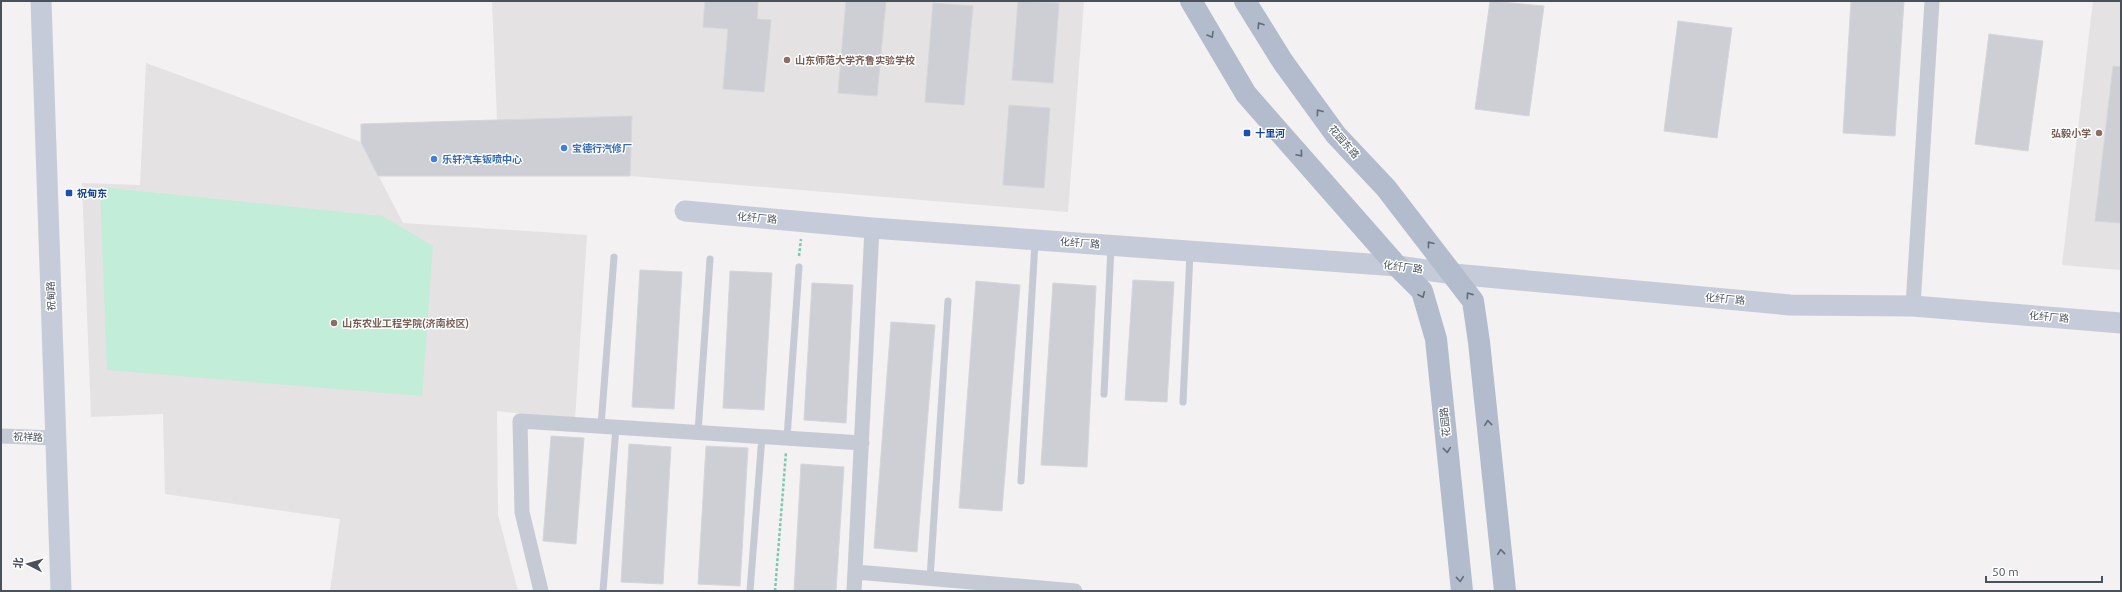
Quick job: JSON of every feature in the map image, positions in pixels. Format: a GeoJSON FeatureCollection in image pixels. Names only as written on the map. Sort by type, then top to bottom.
{"type":"FeatureCollection","features":[{"type":"Feature","properties":{"kind":"main road"},"geometry":{"type":"LineString","coordinates":[[1191,1],[1246,94],[1397,266]]}},
{"type":"Feature","properties":{"kind":"main road","name":"花园东路"},"geometry":{"type":"LineString","coordinates":[[1245,1],[1283,62],[1336,134],[1386,188],[1454,274]]}},
{"type":"Feature","properties":{"kind":"main road","name":"花园路"},"geometry":{"type":"LineString","coordinates":[[1397,266],[1422,291],[1436,339],[1462,591]]}},
{"type":"Feature","properties":{"kind":"main road"},"geometry":{"type":"LineString","coordinates":[[1454,274],[1473,301],[1480,349],[1505,591]]}},
{"type":"Feature","properties":{"kind":"street","name":"祝甸路"},"geometry":{"type":"LineString","coordinates":[[41,1],[61,591]]}},
{"type":"Feature","properties":{"kind":"street"},"geometry":{"type":"LineString","coordinates":[[1913,306],[1932,1]]}},
{"type":"Feature","properties":{"kind":"street","name":"化纤厂路"},"geometry":{"type":"LineString","coordinates":[[685,211],[872,228],[1397,266],[1454,274],[1790,305],[1913,306],[2121,323]]}},
{"type":"Feature","properties":{"kind":"street"},"geometry":{"type":"LineString","coordinates":[[854,591],[872,228]]}},
{"type":"Feature","properties":{"kind":"street"},"geometry":{"type":"LineString","coordinates":[[541,591],[522,512],[520,421],[862,443]]}},
{"type":"Feature","properties":{"kind":"street","name":"祝祥路"},"geometry":{"type":"LineString","coordinates":[[1,436],[55,438]]}},
{"type":"Feature","properties":{"kind":"street"},"geometry":{"type":"LineString","coordinates":[[856,572],[930,579],[954,586],[1075,591]]}},
{"type":"Feature","properties":{"kind":"lane"},"geometry":{"type":"LineString","coordinates":[[1021,481],[1035,240]]}},
{"type":"Feature","properties":{"kind":"lane"},"geometry":{"type":"LineString","coordinates":[[1104,394],[1111,245]]}},
{"type":"Feature","properties":{"kind":"lane"},"geometry":{"type":"LineString","coordinates":[[1183,402],[1191,251]]}},
{"type":"Feature","properties":{"kind":"lane"},"geometry":{"type":"LineString","coordinates":[[601,426],[614,257]]}},
{"type":"Feature","properties":{"kind":"lane"},"geometry":{"type":"LineString","coordinates":[[698,432],[710,259]]}},
{"type":"Feature","properties":{"kind":"lane"},"geometry":{"type":"LineString","coordinates":[[787,438],[799,267]]}},
{"type":"Feature","properties":{"kind":"lane"},"geometry":{"type":"LineString","coordinates":[[930,579],[948,301]]}},
{"type":"Feature","properties":{"kind":"lane"},"geometry":{"type":"LineString","coordinates":[[603,591],[616,426]]}},
{"type":"Feature","properties":{"kind":"lane"},"geometry":{"type":"LineString","coordinates":[[750,591],[762,436]]}},
{"type":"Feature","properties":{"kind":"path"},"geometry":{"type":"LineString","coordinates":[[799,267],[802,222]]}},
{"type":"Feature","properties":{"kind":"path"},"geometry":{"type":"LineString","coordinates":[[775,591],[787,438]]}},
{"type":"Feature","properties":{"kind":"shaded area","name":"山东师范大学齐鲁实验学校"},"geometry":{"type":"Polygon","coordinates":[[[492,1],[1084,1],[1068,212],[630,176],[632,116],[497,120],[492,1]]]}},
{"type":"Feature","properties":{"kind":"shaded area","name":"弘毅小学"},"geometry":{"type":"Polygon","coordinates":[[[2093,1],[2121,1],[2121,270],[2062,265],[2093,1]]]}},
{"type":"Feature","properties":{"kind":"shaded area","name":"山东农业工程学院(济南校区)"},"geometry":{"type":"Polygon","coordinates":[[[146,63],[361,142],[403,223],[587,235],[575,420],[497,411],[498,515],[518,591],[330,591],[340,519],[165,494],[163,414],[91,417],[82,183],[140,185],[146,63]]]}},
{"type":"Feature","properties":{"kind":"green space"},"geometry":{"type":"Polygon","coordinates":[[[100,187],[382,216],[433,246],[422,396],[107,370],[100,187]]]}},
{"type":"Feature","properties":{"kind":"building"},"geometry":{"type":"Polygon","coordinates":[[[705,1],[758,1],[757,19],[771,20],[764,92],[723,89],[728,29],[703,27],[705,1]]]}},
{"type":"Feature","properties":{"kind":"building"},"geometry":{"type":"Polygon","coordinates":[[[846,1],[886,1],[877,96],[838,93],[846,1]]]}},
{"type":"Feature","properties":{"kind":"building"},"geometry":{"type":"Polygon","coordinates":[[[1018,1],[1059,3],[1053,83],[1012,80],[1018,1]]]}},
{"type":"Feature","properties":{"kind":"building"},"geometry":{"type":"Polygon","coordinates":[[[1490,1],[1544,6],[1529,116],[1475,109],[1490,1]]]}},
{"type":"Feature","properties":{"kind":"building"},"geometry":{"type":"Polygon","coordinates":[[[1851,1],[1904,1],[1895,136],[1843,133],[1851,1]]]}},
{"type":"Feature","properties":{"kind":"building"},"geometry":{"type":"Polygon","coordinates":[[[933,3],[973,6],[964,105],[925,102],[933,3]]]}},
{"type":"Feature","properties":{"kind":"building"},"geometry":{"type":"Polygon","coordinates":[[[1678,21],[1732,28],[1717,138],[1664,131],[1678,21]]]}},
{"type":"Feature","properties":{"kind":"building"},"geometry":{"type":"Polygon","coordinates":[[[1989,34],[2043,41],[2028,151],[1975,144],[1989,34]]]}},
{"type":"Feature","properties":{"kind":"building"},"geometry":{"type":"Polygon","coordinates":[[[2113,66],[2121,67],[2121,223],[2095,221],[2113,66]]]}},
{"type":"Feature","properties":{"kind":"building"},"geometry":{"type":"Polygon","coordinates":[[[1009,105],[1050,108],[1044,188],[1003,185],[1009,105]]]}},
{"type":"Feature","properties":{"kind":"building"},"geometry":{"type":"Polygon","coordinates":[[[632,116],[630,176],[378,176],[361,142],[361,124],[632,116]]]}},
{"type":"Feature","properties":{"kind":"building"},"geometry":{"type":"Polygon","coordinates":[[[640,270],[682,272],[674,409],[632,407],[640,270]]]}},
{"type":"Feature","properties":{"kind":"building"},"geometry":{"type":"Polygon","coordinates":[[[730,271],[772,273],[764,410],[723,408],[730,271]]]}},
{"type":"Feature","properties":{"kind":"building"},"geometry":{"type":"Polygon","coordinates":[[[1133,280],[1174,282],[1167,402],[1125,400],[1133,280]]]}},
{"type":"Feature","properties":{"kind":"building"},"geometry":{"type":"Polygon","coordinates":[[[976,281],[1020,285],[1002,511],[959,508],[976,281]]]}},
{"type":"Feature","properties":{"kind":"building"},"geometry":{"type":"Polygon","coordinates":[[[812,283],[853,285],[846,423],[804,420],[812,283]]]}},
{"type":"Feature","properties":{"kind":"building"},"geometry":{"type":"Polygon","coordinates":[[[1053,283],[1096,286],[1087,467],[1041,465],[1053,283]]]}},
{"type":"Feature","properties":{"kind":"building"},"geometry":{"type":"Polygon","coordinates":[[[891,322],[935,325],[917,552],[874,548],[891,322]]]}},
{"type":"Feature","properties":{"kind":"building"},"geometry":{"type":"Polygon","coordinates":[[[551,436],[584,438],[576,544],[543,541],[551,436]]]}},
{"type":"Feature","properties":{"kind":"building"},"geometry":{"type":"Polygon","coordinates":[[[629,444],[671,447],[663,584],[621,582],[629,444]]]}},
{"type":"Feature","properties":{"kind":"building"},"geometry":{"type":"Polygon","coordinates":[[[706,446],[748,448],[740,586],[698,584],[706,446]]]}},
{"type":"Feature","properties":{"kind":"building"},"geometry":{"type":"Polygon","coordinates":[[[801,464],[844,467],[836,591],[794,591],[801,464]]]}},
{"type":"Feature","properties":{"kind":"place","name":"山东师范大学齐鲁实验学校"},"geometry":{"type":"Point","coordinates":[787,60]}},
{"type":"Feature","properties":{"kind":"place","name":"十里河"},"geometry":{"type":"Point","coordinates":[1247,133]}},
{"type":"Feature","properties":{"kind":"place","name":"弘毅小学"},"geometry":{"type":"Point","coordinates":[2099,133]}},
{"type":"Feature","properties":{"kind":"place","name":"宝德行汽修厂"},"geometry":{"type":"Point","coordinates":[564,148]}},
{"type":"Feature","properties":{"kind":"place","name":"乐轩汽车钣喷中心"},"geometry":{"type":"Point","coordinates":[434,159]}},
{"type":"Feature","properties":{"kind":"place","name":"祝甸东"},"geometry":{"type":"Point","coordinates":[69,193]}},
{"type":"Feature","properties":{"kind":"place","name":"山东农业工程学院(济南校区)"},"geometry":{"type":"Point","coordinates":[334,323]}}]}
